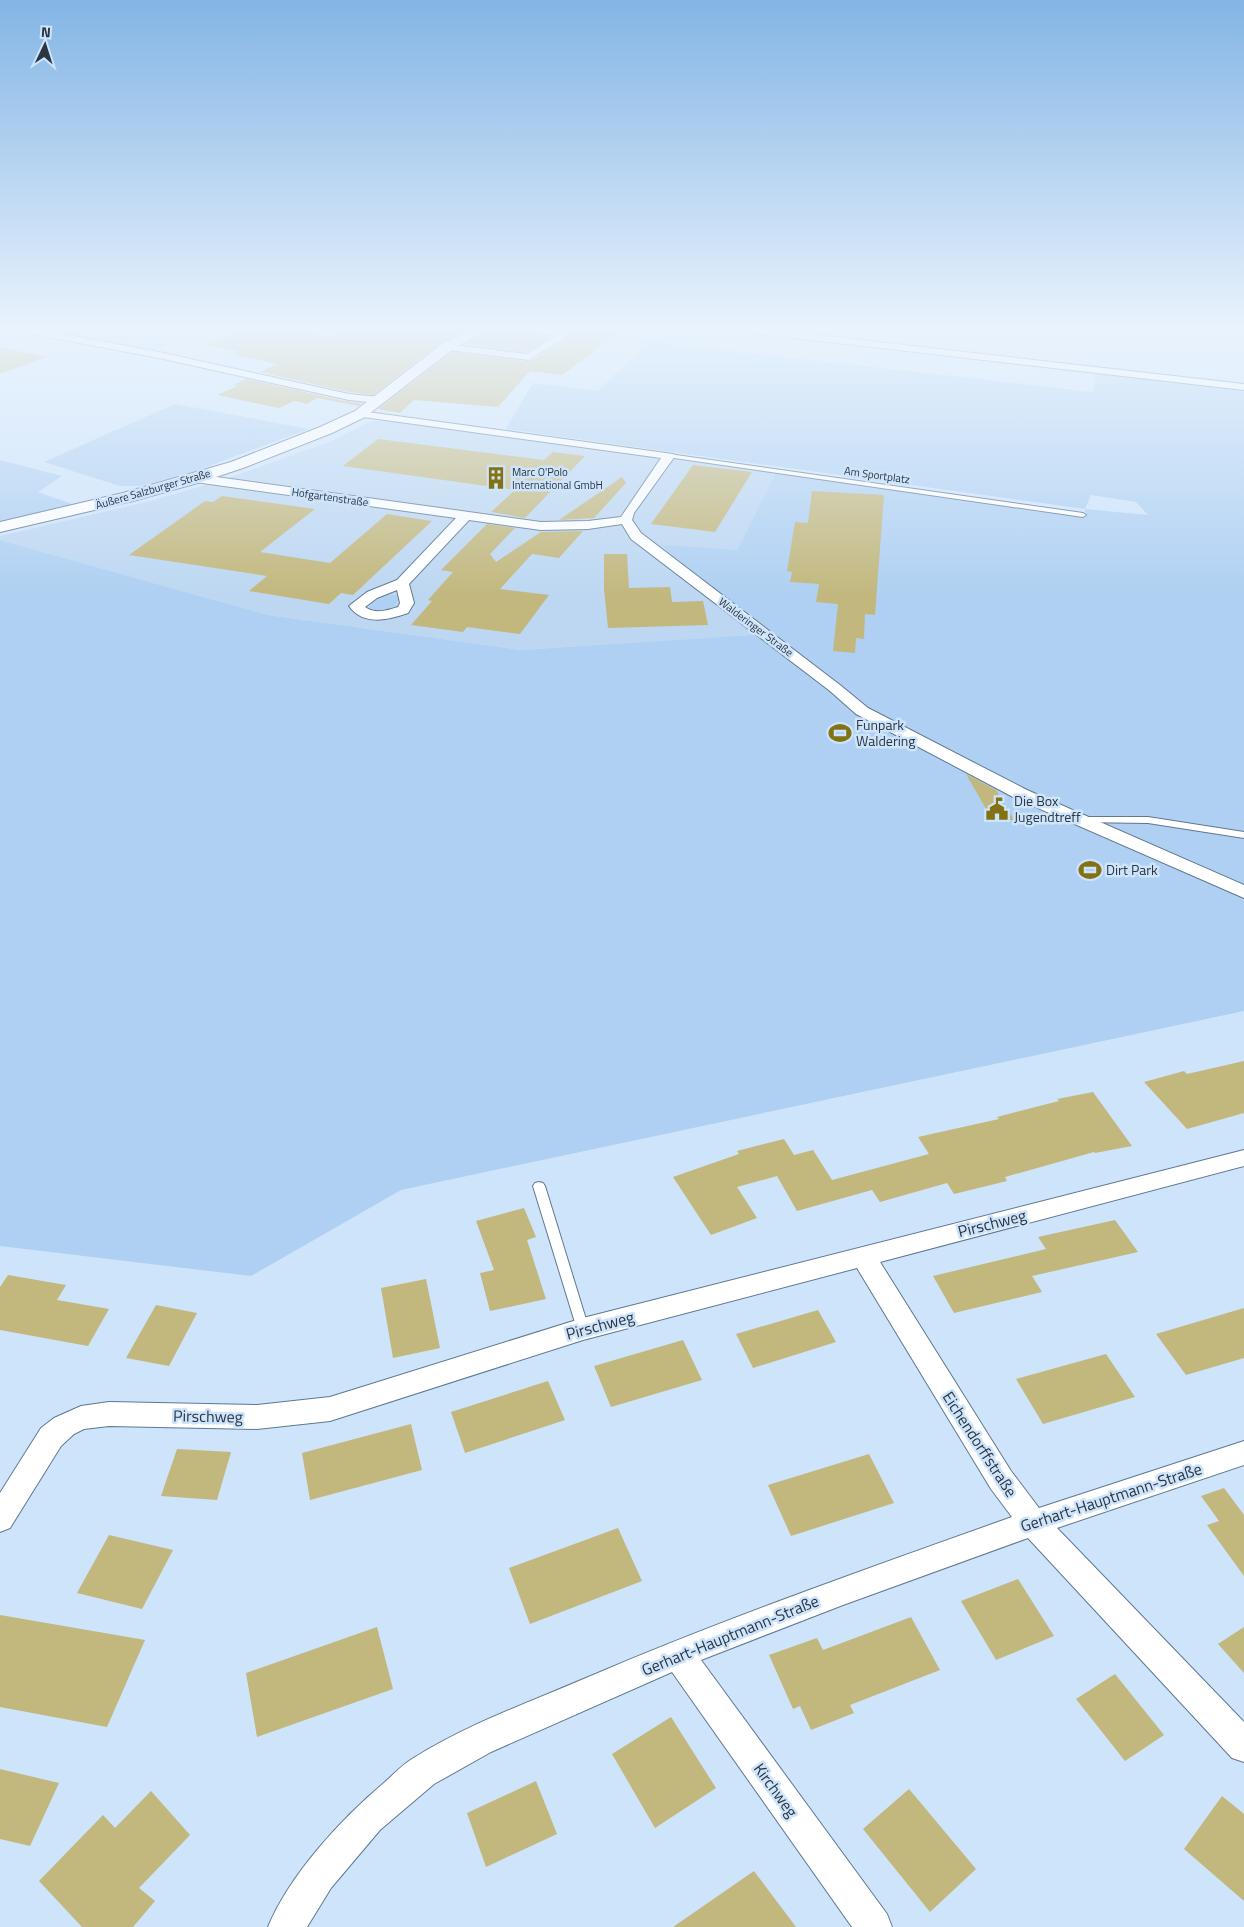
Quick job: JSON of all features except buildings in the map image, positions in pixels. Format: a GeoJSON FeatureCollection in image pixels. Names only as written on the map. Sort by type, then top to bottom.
{"type":"FeatureCollection","features":[{"type":"Feature","properties":{"kind":"main road","name":"Äußere Salzburger Straße"},"geometry":{"type":"LineString","coordinates":[[0,527],[128,497],[237,465],[352,418]]}},
{"type":"Feature","properties":{"kind":"street"},"geometry":{"type":"LineString","coordinates":[[389,418],[669,456],[628,513],[626,520]]}},
{"type":"Feature","properties":{"kind":"street","name":"Hofgartenstraße"},"geometry":{"type":"LineString","coordinates":[[195,478],[541,526],[567,527],[626,520]]}},
{"type":"Feature","properties":{"kind":"street"},"geometry":{"type":"LineString","coordinates":[[402,583],[465,516]]}},
{"type":"Feature","properties":{"kind":"street","name":"Walderinger Straße"},"geometry":{"type":"LineString","coordinates":[[626,520],[636,536],[835,688],[862,711],[1022,794],[1244,892]]}},
{"type":"Feature","properties":{"kind":"street","name":"Pirschweg"},"geometry":{"type":"LineString","coordinates":[[0,1519],[51,1437],[64,1426],[81,1418],[109,1414],[257,1417],[330,1408],[583,1329],[1244,1158]]}},
{"type":"Feature","properties":{"kind":"street","name":"Eichendorffstraße"},"geometry":{"type":"LineString","coordinates":[[863,1256],[1001,1480],[1033,1522],[1244,1746]]}},
{"type":"Feature","properties":{"kind":"street","name":"Gerhart-Hauptmann-Straße"},"geometry":{"type":"LineString","coordinates":[[286,1927],[319,1876],[368,1818],[422,1772],[479,1740],[678,1654],[843,1590],[1033,1522],[1244,1453]]}},
{"type":"Feature","properties":{"kind":"street","name":"Kirchweg"},"geometry":{"type":"LineString","coordinates":[[678,1654],[874,1927]]}},
{"type":"Feature","properties":{"kind":"lane","name":"Am Sportplatz"},"geometry":{"type":"LineString","coordinates":[[669,456],[1083,514]]}},
{"type":"Feature","properties":{"kind":"lane"},"geometry":{"type":"LineString","coordinates":[[1083,820],[1148,820],[1244,835]]}},
{"type":"Feature","properties":{"kind":"lane"},"geometry":{"type":"LineString","coordinates":[[539,1186],[583,1329]]}},
{"type":"Feature","properties":{"kind":"shaded area"},"geometry":{"type":"Polygon","coordinates":[[[144,418],[250,418],[309,429],[192,472],[141,486],[120,486],[44,462],[144,418]]]}},
{"type":"Feature","properties":{"kind":"shaded area"},"geometry":{"type":"Polygon","coordinates":[[[512,418],[1244,418],[1244,1011],[401,1190],[251,1276],[0,1246],[0,540],[268,615],[521,650],[751,635],[661,545],[737,550],[776,473],[1085,516],[1085,509],[506,429],[512,418]],[[1091,495],[1085,509],[1148,515],[1136,502],[1091,495]]]}},
{"type":"Feature","properties":{"kind":"shaded area"},"geometry":{"type":"Polygon","coordinates":[[[371,421],[389,421],[776,473],[737,550],[661,546],[752,635],[521,650],[268,615],[0,540],[0,536],[150,501],[223,480],[332,441],[371,421]]]}},
{"type":"Feature","properties":{"kind":"shaded area"},"geometry":{"type":"Polygon","coordinates":[[[0,460],[62,476],[38,492],[75,505],[0,521],[0,460]]]}},
{"type":"Feature","properties":{"kind":"shaded area"},"geometry":{"type":"Polygon","coordinates":[[[388,595],[396,595],[398,599],[395,607],[379,611],[369,608],[372,602],[388,595]]]}},
{"type":"Feature","properties":{"kind":"place","name":"Marc O'Polo International GmbH"},"geometry":{"type":"Point","coordinates":[496,478]}},
{"type":"Feature","properties":{"kind":"place","name":"Funpark Waldering"},"geometry":{"type":"Point","coordinates":[840,733]}},
{"type":"Feature","properties":{"kind":"place","name":"Die Box Jugendtreff"},"geometry":{"type":"Point","coordinates":[997,809]}},
{"type":"Feature","properties":{"kind":"place","name":"Dirt Park"},"geometry":{"type":"Point","coordinates":[1090,870]}}]}
